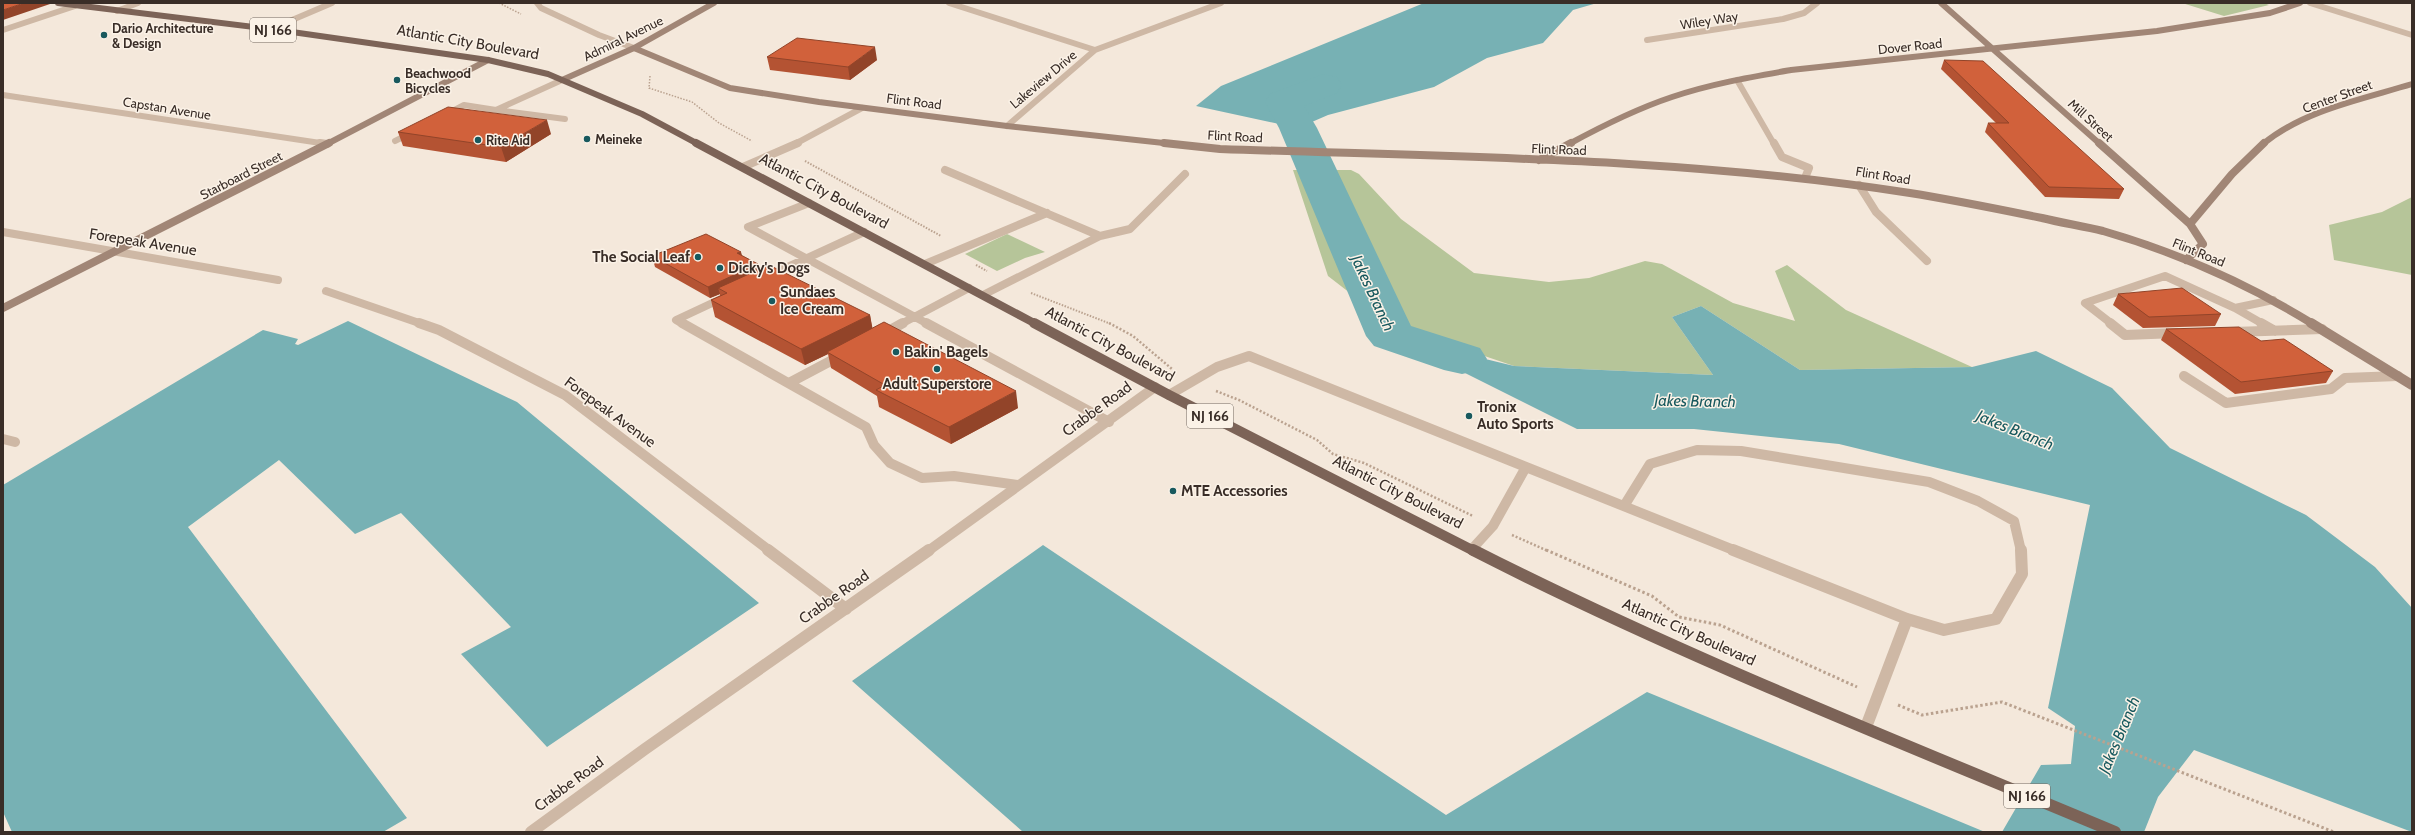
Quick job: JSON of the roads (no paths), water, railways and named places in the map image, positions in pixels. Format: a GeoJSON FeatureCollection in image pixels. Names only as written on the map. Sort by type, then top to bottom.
{"type":"FeatureCollection","features":[{"type":"Feature","properties":{"kind":"main road","name":"Atlantic City Boulevard"},"geometry":{"type":"LineString","coordinates":[[58,3],[270,29],[488,60],[518,66],[562,80],[642,114],[1169,395],[1522,575],[1748,678],[2115,832]]}},
{"type":"Feature","properties":{"kind":"street"},"geometry":{"type":"LineString","coordinates":[[117,11],[138,3]]}},
{"type":"Feature","properties":{"kind":"street"},"geometry":{"type":"LineString","coordinates":[[270,29],[332,3]]}},
{"type":"Feature","properties":{"kind":"street"},"geometry":{"type":"LineString","coordinates":[[537,3],[541,8],[599,36],[634,48]]}},
{"type":"Feature","properties":{"kind":"street","name":"Admiral Avenue"},"geometry":{"type":"LineString","coordinates":[[562,80],[634,48],[714,3]]}},
{"type":"Feature","properties":{"kind":"street","name":"Lakeview Drive"},"geometry":{"type":"LineString","coordinates":[[949,3],[1095,50]]}},
{"type":"Feature","properties":{"kind":"street","name":"Lakeview Drive"},"geometry":{"type":"LineString","coordinates":[[1007,126],[1095,50],[1221,3]]}},
{"type":"Feature","properties":{"kind":"street","name":"Wiley Way"},"geometry":{"type":"LineString","coordinates":[[1647,40],[1783,19],[1804,13],[1817,3]]}},
{"type":"Feature","properties":{"kind":"street","name":"Mill Street"},"geometry":{"type":"LineString","coordinates":[[1941,3],[2190,224],[2203,244],[2186,260]]}},
{"type":"Feature","properties":{"kind":"street","name":"Dover Road"},"geometry":{"type":"LineString","coordinates":[[1537,161],[1608,124],[1649,106],[1691,91],[1737,80],[1791,70],[1994,50],[2228,21],[2270,13],[2300,3]]}},
{"type":"Feature","properties":{"kind":"street"},"geometry":{"type":"LineString","coordinates":[[2310,3],[2412,35]]}},
{"type":"Feature","properties":{"kind":"street"},"geometry":{"type":"LineString","coordinates":[[3,30],[75,6]]}},
{"type":"Feature","properties":{"kind":"street","name":"Flint Road"},"geometry":{"type":"LineString","coordinates":[[634,48],[730,88],[862,108],[1007,126],[1220,149],[1679,167],[1805,178],[1859,185],[2029,214],[2102,231],[2186,260],[2273,300],[2322,328],[2412,385]]}},
{"type":"Feature","properties":{"kind":"street","name":"Starboard Street"},"geometry":{"type":"LineString","coordinates":[[3,308],[115,253],[488,60]]}},
{"type":"Feature","properties":{"kind":"street"},"geometry":{"type":"LineString","coordinates":[[496,110],[562,80]]}},
{"type":"Feature","properties":{"kind":"street"},"geometry":{"type":"LineString","coordinates":[[1737,80],[1782,157],[1809,168],[1805,178]]}},
{"type":"Feature","properties":{"kind":"street","name":"Center Street"},"geometry":{"type":"LineString","coordinates":[[2190,224],[2248,158],[2279,133],[2320,113],[2412,84]]}},
{"type":"Feature","properties":{"kind":"street","name":"Capstan Avenue"},"geometry":{"type":"LineString","coordinates":[[3,95],[327,144]]}},
{"type":"Feature","properties":{"kind":"street"},"geometry":{"type":"LineString","coordinates":[[443,116],[464,105],[565,119]]}},
{"type":"Feature","properties":{"kind":"street"},"geometry":{"type":"LineString","coordinates":[[743,167],[809,138],[862,108]]}},
{"type":"Feature","properties":{"kind":"street"},"geometry":{"type":"LineString","coordinates":[[395,141],[416,131]]}},
{"type":"Feature","properties":{"kind":"street"},"geometry":{"type":"LineString","coordinates":[[945,170],[1100,236]]}},
{"type":"Feature","properties":{"kind":"street"},"geometry":{"type":"LineString","coordinates":[[983,295],[1100,236],[1130,229],[1185,174]]}},
{"type":"Feature","properties":{"kind":"street"},"geometry":{"type":"LineString","coordinates":[[1859,185],[1869,204],[1876,212],[1927,261]]}},
{"type":"Feature","properties":{"kind":"street"},"geometry":{"type":"LineString","coordinates":[[809,203],[748,227],[916,316],[1109,422]]}},
{"type":"Feature","properties":{"kind":"street"},"geometry":{"type":"LineString","coordinates":[[925,264],[1047,213]]}},
{"type":"Feature","properties":{"kind":"street","name":"Forepeak Avenue"},"geometry":{"type":"LineString","coordinates":[[3,232],[115,253],[278,280]]}},
{"type":"Feature","properties":{"kind":"street"},"geometry":{"type":"LineString","coordinates":[[758,281],[864,232]]}},
{"type":"Feature","properties":{"kind":"street"},"geometry":{"type":"LineString","coordinates":[[2188,333],[2124,335],[2085,303],[2165,276],[2235,308],[2275,331]]}},
{"type":"Feature","properties":{"kind":"street"},"geometry":{"type":"LineString","coordinates":[[876,337],[969,288]]}},
{"type":"Feature","properties":{"kind":"street","name":"Forepeak Avenue"},"geometry":{"type":"LineString","coordinates":[[326,291],[439,330],[566,395],[846,609]]}},
{"type":"Feature","properties":{"kind":"street"},"geometry":{"type":"LineString","coordinates":[[731,294],[676,320],[866,427],[874,445],[890,463],[922,478],[954,476],[1018,485]]}},
{"type":"Feature","properties":{"kind":"street"},"geometry":{"type":"LineString","coordinates":[[2235,308],[2273,300]]}},
{"type":"Feature","properties":{"kind":"street"},"geometry":{"type":"LineString","coordinates":[[2220,332],[2322,328]]}},
{"type":"Feature","properties":{"kind":"street"},"geometry":{"type":"LineString","coordinates":[[789,383],[849,351]]}},
{"type":"Feature","properties":{"kind":"street"},"geometry":{"type":"LineString","coordinates":[[1169,395],[1220,365],[1249,356],[1526,467],[1907,619],[1944,630],[1996,619],[2022,574],[2021,547],[2014,521],[1978,501],[1929,482],[1741,451],[1696,450],[1650,464],[1624,506]]}},
{"type":"Feature","properties":{"kind":"street"},"geometry":{"type":"LineString","coordinates":[[2184,376],[2226,402],[2331,389],[2345,378],[2398,376]]}},
{"type":"Feature","properties":{"kind":"street","name":"Crabbe Road"},"geometry":{"type":"LineString","coordinates":[[530,832],[645,748],[846,609],[1018,485],[1109,422],[1155,387]]}},
{"type":"Feature","properties":{"kind":"street"},"geometry":{"type":"LineString","coordinates":[[3,439],[15,442]]}},
{"type":"Feature","properties":{"kind":"street"},"geometry":{"type":"LineString","coordinates":[[1472,549],[1493,526],[1526,467]]}},
{"type":"Feature","properties":{"kind":"street"},"geometry":{"type":"LineString","coordinates":[[1866,728],[1907,619]]}},
{"type":"Feature","properties":{"kind":"water"},"geometry":{"type":"Polygon","coordinates":[[[1424,3],[1597,3],[1573,10],[1543,43],[1487,58],[1434,87],[1328,115],[1298,128],[1196,106],[1221,86],[1424,3]]]}},
{"type":"Feature","properties":{"kind":"water"},"geometry":{"type":"Polygon","coordinates":[[[1701,306],[1800,370],[1972,367],[2036,351],[2112,388],[2170,448],[2306,515],[2375,567],[2412,608],[2412,832],[2194,750],[2158,797],[2144,832],[2002,832],[2041,765],[2071,764],[2075,726],[2048,708],[2090,505],[1839,444],[1694,429],[1577,429],[1391,336],[1514,366],[1713,375],[1672,317],[1701,306]]]}},
{"type":"Feature","properties":{"kind":"water"},"geometry":{"type":"Polygon","coordinates":[[[348,321],[517,402],[759,603],[547,747],[461,654],[511,627],[401,513],[355,534],[279,460],[188,527],[407,818],[383,832],[12,832],[3,812],[3,485],[263,330],[298,339],[295,344],[298,345],[348,321]]]}},
{"type":"Feature","properties":{"kind":"water"},"geometry":{"type":"Polygon","coordinates":[[[1043,545],[1446,815],[1647,692],[1985,832],[1023,832],[852,681],[1043,545]]]}},
{"type":"Feature","properties":{"kind":"waterway","name":"Jakes Branch"},"geometry":{"type":"LineString","coordinates":[[1324,85],[1283,102],[1298,128],[1391,336],[1462,359]]}},
{"type":"Feature","properties":{"kind":"place","name":"Dario Architecture & Design"},"geometry":{"type":"Point","coordinates":[104,35]}},
{"type":"Feature","properties":{"kind":"place","name":"Beachwood Bicycles"},"geometry":{"type":"Point","coordinates":[397,80]}},
{"type":"Feature","properties":{"kind":"place","name":"Meineke"},"geometry":{"type":"Point","coordinates":[587,139]}},
{"type":"Feature","properties":{"kind":"place","name":"Rite Aid"},"geometry":{"type":"Point","coordinates":[478,140]}},
{"type":"Feature","properties":{"kind":"place","name":"The Social Leaf"},"geometry":{"type":"Point","coordinates":[698,257]}},
{"type":"Feature","properties":{"kind":"place","name":"Dicky's Dogs"},"geometry":{"type":"Point","coordinates":[720,268]}},
{"type":"Feature","properties":{"kind":"place","name":"Sundaes Ice Cream"},"geometry":{"type":"Point","coordinates":[772,301]}},
{"type":"Feature","properties":{"kind":"place","name":"Bakin' Bagels"},"geometry":{"type":"Point","coordinates":[896,352]}},
{"type":"Feature","properties":{"kind":"place","name":"Adult Superstore"},"geometry":{"type":"Point","coordinates":[937,369]}},
{"type":"Feature","properties":{"kind":"place","name":"Tronix Auto Sports"},"geometry":{"type":"Point","coordinates":[1469,416]}},
{"type":"Feature","properties":{"kind":"place","name":"MTE Accessories"},"geometry":{"type":"Point","coordinates":[1173,491]}}]}
